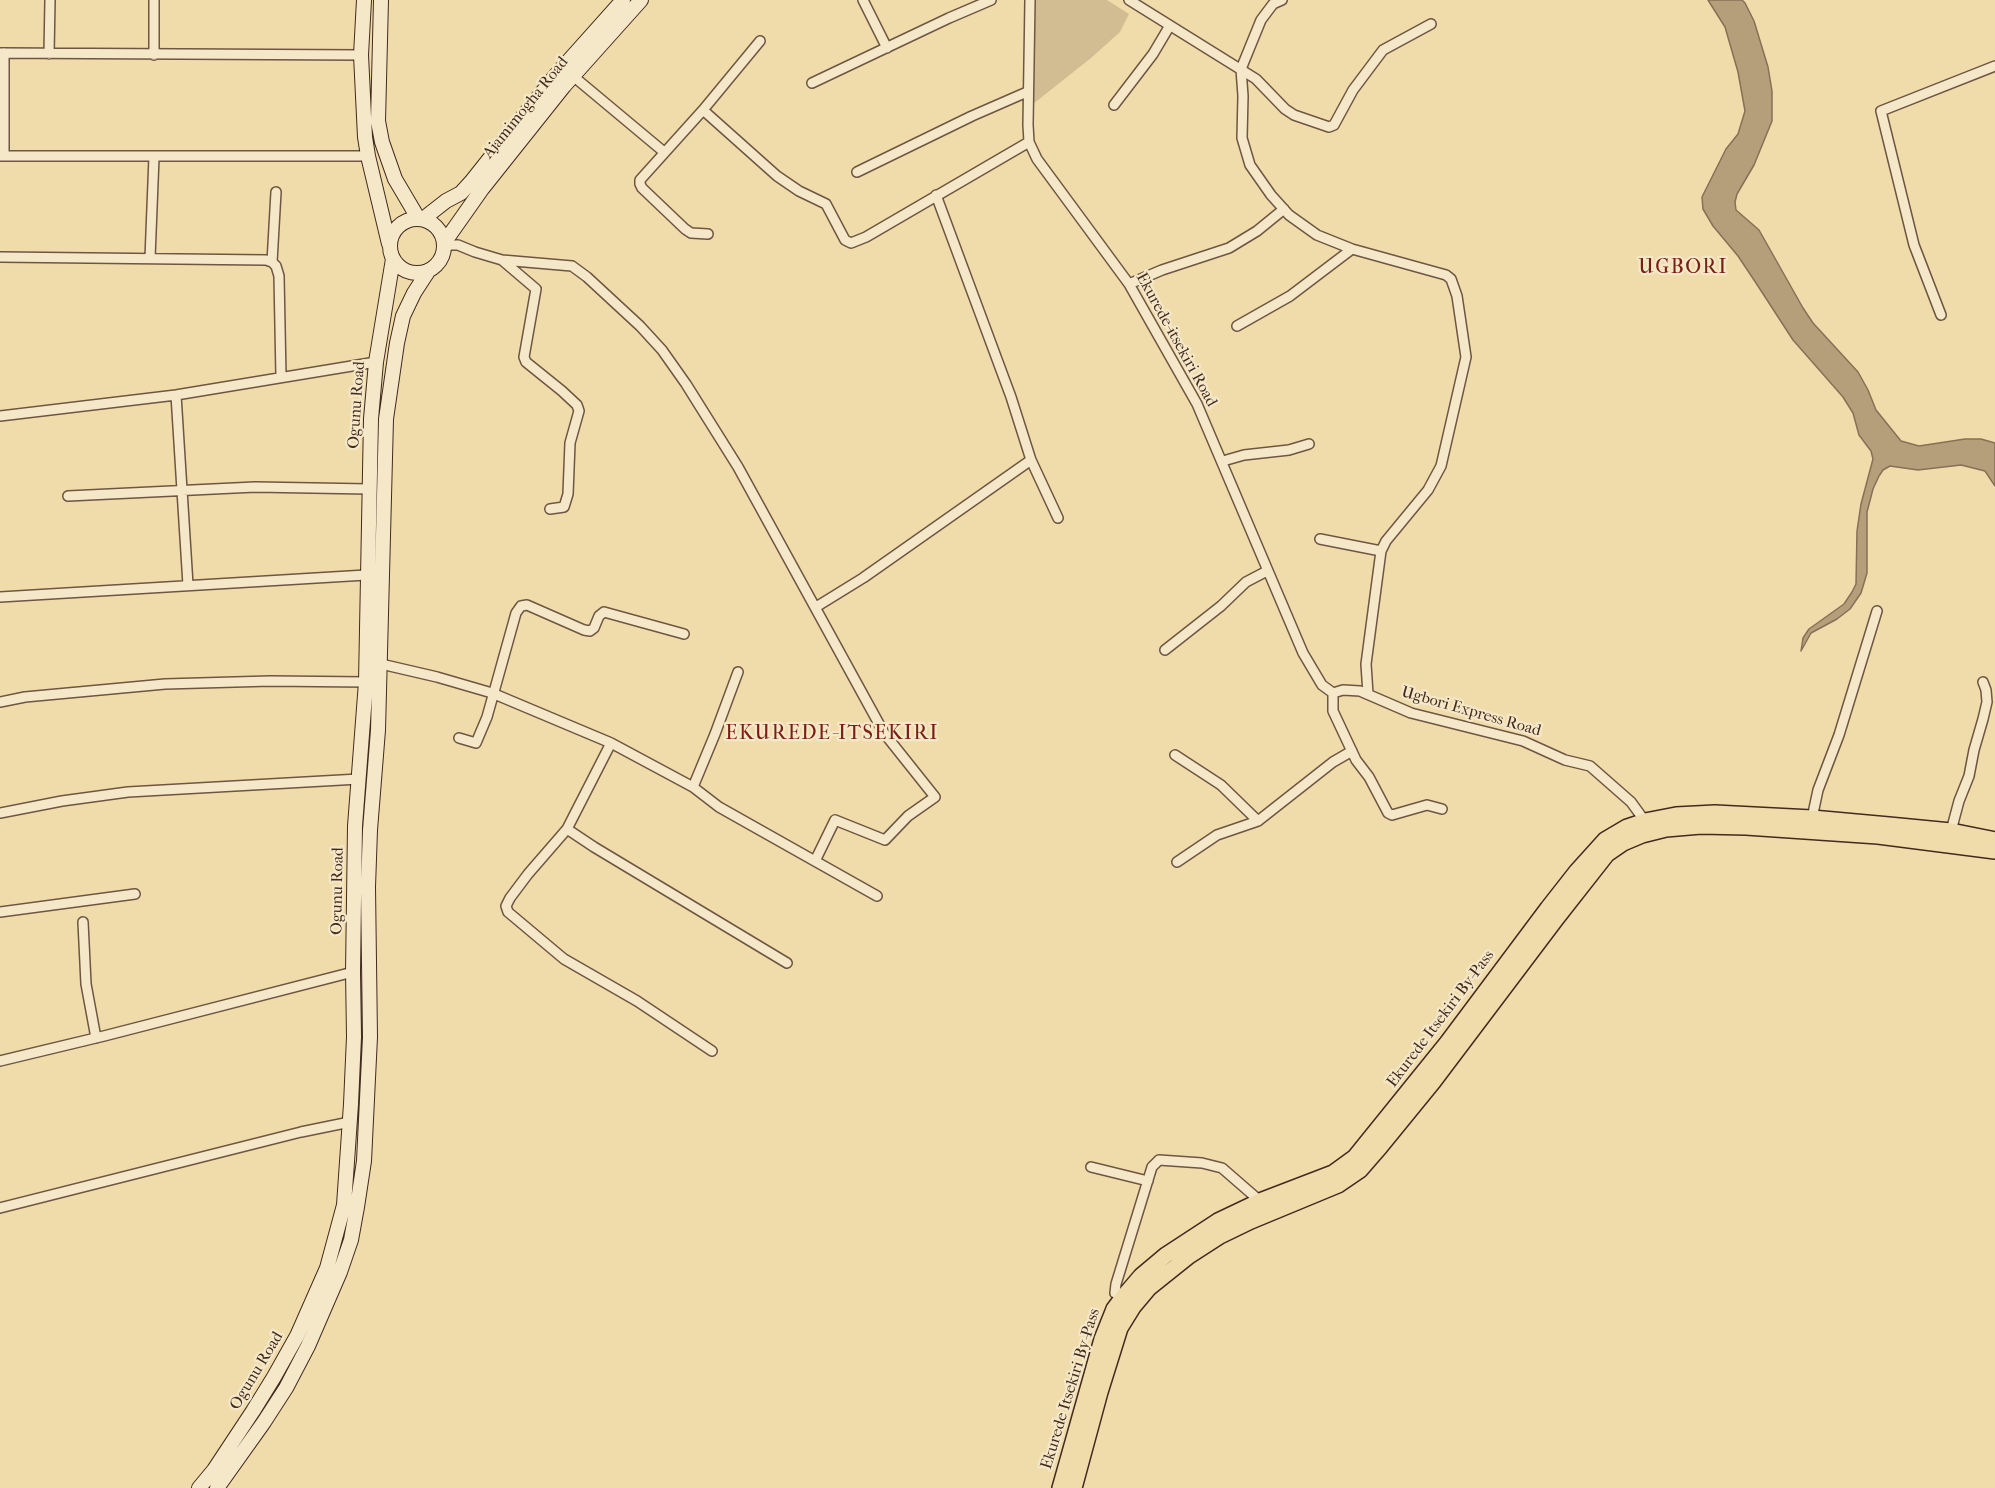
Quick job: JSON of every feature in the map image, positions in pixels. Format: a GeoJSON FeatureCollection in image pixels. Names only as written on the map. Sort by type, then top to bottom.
{"type":"FeatureCollection","features":[{"type":"Feature","properties":{"kind":"main road"},"geometry":{"type":"LineString","coordinates":[[364,0],[361,55],[363,111],[368,156],[393,259],[405,270],[413,273],[429,270],[440,261],[444,245],[438,227],[421,218],[395,179],[382,142],[378,121],[381,0]]}},
{"type":"Feature","properties":{"kind":"main road","name":"Ajamimogha Road"},"geometry":{"type":"LineString","coordinates":[[421,218],[461,193],[556,75],[623,0]]}},
{"type":"Feature","properties":{"kind":"main road","name":"Ajamimogha Road"},"geometry":{"type":"LineString","coordinates":[[444,245],[489,180],[573,76],[641,0]]}},
{"type":"Feature","properties":{"kind":"main road"},"geometry":{"type":"LineString","coordinates":[[389,243],[392,233],[399,225],[408,219],[421,218]]}},
{"type":"Feature","properties":{"kind":"main road","name":"Ogunu Road"},"geometry":{"type":"LineString","coordinates":[[199,1488],[214,1470],[274,1377],[297,1336],[336,1239],[344,1205],[354,1037],[356,826],[366,682],[366,575],[371,419],[376,362],[393,259]]}},
{"type":"Feature","properties":{"kind":"main road","name":"Ogunu Road"},"geometry":{"type":"LineString","coordinates":[[217,1488],[286,1388],[308,1346],[340,1272],[351,1240],[355,1218],[364,1161],[370,1037],[369,875],[381,664],[386,419],[397,342],[404,316],[414,293],[429,270]]}},
{"type":"Feature","properties":{"kind":"main road"},"geometry":{"type":"LineString","coordinates":[[366,619],[381,617]]}},
{"type":"Feature","properties":{"kind":"main road","name":"Ekurede Itsekiri By-Pass"},"geometry":{"type":"LineString","coordinates":[[1074,1488],[1119,1328],[1133,1307],[1149,1288],[1189,1256],[1220,1236],[1338,1185],[1359,1170],[1432,1082],[1607,854],[1641,835],[1648,827],[1676,816],[1715,813],[1812,818],[1950,831],[1995,840]]}},
{"type":"Feature","properties":{"kind":"main road","name":"Ekurede Itsekiri By-Pass"},"geometry":{"type":"LineString","coordinates":[[1060,1488],[1102,1339],[1114,1309],[1123,1297],[1166,1255],[1218,1221],[1260,1201],[1333,1173],[1355,1157],[1447,1043],[1577,871],[1605,840],[1627,826],[1746,827],[1878,836],[1995,851]]}},
{"type":"Feature","properties":{"kind":"street"},"geometry":{"type":"LineString","coordinates":[[49,54],[50,0]]}},
{"type":"Feature","properties":{"kind":"street"},"geometry":{"type":"LineString","coordinates":[[154,0],[154,55]]}},
{"type":"Feature","properties":{"kind":"street"},"geometry":{"type":"LineString","coordinates":[[863,0],[887,48]]}},
{"type":"Feature","properties":{"kind":"street"},"geometry":{"type":"LineString","coordinates":[[812,83],[991,0]]}},
{"type":"Feature","properties":{"kind":"street","name":"Ekurede-itsekiri Road"},"geometry":{"type":"LineString","coordinates":[[1030,0],[1029,142],[1037,159],[1129,284],[1197,404],[1304,653],[1322,685],[1333,693]]}},
{"type":"Feature","properties":{"kind":"street"},"geometry":{"type":"LineString","coordinates":[[1129,0],[1256,79],[1285,109],[1294,115],[1329,128],[1334,125],[1353,90],[1383,50],[1431,24]]}},
{"type":"Feature","properties":{"kind":"street"},"geometry":{"type":"LineString","coordinates":[[1282,0],[1273,4],[1261,20],[1241,69],[1242,138],[1250,165],[1271,195],[1289,215],[1317,235],[1352,249],[1436,271],[1451,279],[1466,357],[1441,466],[1428,490],[1386,540],[1381,551],[1366,664],[1368,694]]}},
{"type":"Feature","properties":{"kind":"street"},"geometry":{"type":"LineString","coordinates":[[1114,105],[1148,62],[1170,27]]}},
{"type":"Feature","properties":{"kind":"street"},"geometry":{"type":"LineString","coordinates":[[708,234],[685,229],[640,184],[640,180],[703,110],[760,41]]}},
{"type":"Feature","properties":{"kind":"street"},"geometry":{"type":"LineString","coordinates":[[361,55],[2,53],[2,156],[368,156]]}},
{"type":"Feature","properties":{"kind":"street"},"geometry":{"type":"LineString","coordinates":[[1941,315],[1914,245],[1881,111],[1995,66]]}},
{"type":"Feature","properties":{"kind":"street"},"geometry":{"type":"LineString","coordinates":[[573,76],[664,152]]}},
{"type":"Feature","properties":{"kind":"street"},"geometry":{"type":"LineString","coordinates":[[857,172],[972,116],[1028,93]]}},
{"type":"Feature","properties":{"kind":"street"},"geometry":{"type":"LineString","coordinates":[[703,110],[777,176],[799,191],[826,204],[848,242],[866,237],[1029,142]]}},
{"type":"Feature","properties":{"kind":"street"},"geometry":{"type":"LineString","coordinates":[[150,258],[154,157]]}},
{"type":"Feature","properties":{"kind":"street"},"geometry":{"type":"LineString","coordinates":[[272,262],[276,192]]}},
{"type":"Feature","properties":{"kind":"street"},"geometry":{"type":"LineString","coordinates":[[936,195],[1011,397],[1031,460],[1058,518]]}},
{"type":"Feature","properties":{"kind":"street"},"geometry":{"type":"LineString","coordinates":[[1129,284],[1162,270],[1228,248],[1257,231],[1284,209]]}},
{"type":"Feature","properties":{"kind":"street"},"geometry":{"type":"LineString","coordinates":[[444,245],[458,245],[502,260],[572,266],[587,277],[662,350],[738,467],[884,733],[935,797],[908,816],[885,840],[835,820],[815,861]]}},
{"type":"Feature","properties":{"kind":"street"},"geometry":{"type":"LineString","coordinates":[[1237,326],[1290,296],[1352,249]]}},
{"type":"Feature","properties":{"kind":"street"},"geometry":{"type":"LineString","coordinates":[[0,257],[266,260],[272,262],[279,276],[281,377]]}},
{"type":"Feature","properties":{"kind":"street"},"geometry":{"type":"LineString","coordinates":[[502,260],[536,289],[525,351],[526,362],[562,391],[577,405],[579,411],[570,443],[568,494],[564,507],[550,509]]}},
{"type":"Feature","properties":{"kind":"street"},"geometry":{"type":"LineString","coordinates":[[0,416],[176,395],[376,362]]}},
{"type":"Feature","properties":{"kind":"street"},"geometry":{"type":"LineString","coordinates":[[176,395],[188,585]]}},
{"type":"Feature","properties":{"kind":"street"},"geometry":{"type":"LineString","coordinates":[[1223,461],[1244,455],[1289,450],[1309,444]]}},
{"type":"Feature","properties":{"kind":"street"},"geometry":{"type":"LineString","coordinates":[[816,607],[892,558],[1031,460]]}},
{"type":"Feature","properties":{"kind":"street"},"geometry":{"type":"LineString","coordinates":[[69,496],[255,487],[369,489]]}},
{"type":"Feature","properties":{"kind":"street"},"geometry":{"type":"LineString","coordinates":[[1320,539],[1381,551]]}},
{"type":"Feature","properties":{"kind":"street"},"geometry":{"type":"LineString","coordinates":[[1165,650],[1221,606],[1246,582],[1267,571]]}},
{"type":"Feature","properties":{"kind":"street"},"geometry":{"type":"LineString","coordinates":[[0,597],[366,575]]}},
{"type":"Feature","properties":{"kind":"street"},"geometry":{"type":"LineString","coordinates":[[459,738],[476,743],[487,717],[516,613],[521,606],[527,604],[584,630],[590,631],[594,628],[599,616],[604,612],[684,634]]}},
{"type":"Feature","properties":{"kind":"street"},"geometry":{"type":"LineString","coordinates":[[1812,818],[1818,790],[1839,735],[1877,611]]}},
{"type":"Feature","properties":{"kind":"street"},"geometry":{"type":"LineString","coordinates":[[381,664],[492,693],[610,743],[693,787],[719,807],[877,896]]}},
{"type":"Feature","properties":{"kind":"street"},"geometry":{"type":"LineString","coordinates":[[693,787],[738,672]]}},
{"type":"Feature","properties":{"kind":"street"},"geometry":{"type":"LineString","coordinates":[[0,702],[25,697],[165,684],[270,681],[366,682]]}},
{"type":"Feature","properties":{"kind":"street"},"geometry":{"type":"LineString","coordinates":[[1950,831],[1969,776],[1987,702],[1983,682]]}},
{"type":"Feature","properties":{"kind":"street","name":"Ugbori Express Road"},"geometry":{"type":"LineString","coordinates":[[1333,693],[1353,690],[1368,694],[1412,713],[1523,741],[1565,760],[1590,766],[1631,802],[1648,827]]}},
{"type":"Feature","properties":{"kind":"street"},"geometry":{"type":"LineString","coordinates":[[1333,693],[1333,711],[1352,751],[1388,813],[1392,815],[1427,805],[1442,809]]}},
{"type":"Feature","properties":{"kind":"street"},"geometry":{"type":"LineString","coordinates":[[610,743],[567,829],[510,898],[506,906],[508,912],[564,959],[637,1001],[712,1051]]}},
{"type":"Feature","properties":{"kind":"street"},"geometry":{"type":"LineString","coordinates":[[1177,862],[1217,835],[1258,821],[1333,762],[1352,751]]}},
{"type":"Feature","properties":{"kind":"street"},"geometry":{"type":"LineString","coordinates":[[1175,754],[1221,785],[1258,821]]}},
{"type":"Feature","properties":{"kind":"street"},"geometry":{"type":"LineString","coordinates":[[0,813],[62,801],[128,792],[359,779]]}},
{"type":"Feature","properties":{"kind":"street"},"geometry":{"type":"LineString","coordinates":[[567,829],[604,854],[787,963]]}},
{"type":"Feature","properties":{"kind":"street"},"geometry":{"type":"LineString","coordinates":[[0,912],[135,894]]}},
{"type":"Feature","properties":{"kind":"street"},"geometry":{"type":"LineString","coordinates":[[83,922],[86,984],[96,1038]]}},
{"type":"Feature","properties":{"kind":"street"},"geometry":{"type":"LineString","coordinates":[[0,1061],[353,972]]}},
{"type":"Feature","properties":{"kind":"street"},"geometry":{"type":"LineString","coordinates":[[0,1208],[301,1132],[350,1122]]}},
{"type":"Feature","properties":{"kind":"street"},"geometry":{"type":"LineString","coordinates":[[1123,1297],[1115,1293],[1116,1284],[1152,1167],[1159,1160],[1202,1163],[1222,1168],[1260,1201]]}},
{"type":"Feature","properties":{"kind":"street"},"geometry":{"type":"LineString","coordinates":[[1091,1167],[1148,1181]]}},
{"type":"Feature","properties":{"kind":"shaded area"},"geometry":{"type":"Polygon","coordinates":[[[1032,0],[1107,0],[1129,14],[1120,32],[1033,104],[1032,0]]]}},
{"type":"Feature","properties":{"kind":"shaded area"},"geometry":{"type":"Polygon","coordinates":[[[1708,0],[1742,0],[1745,3],[1754,21],[1768,67],[1772,91],[1772,121],[1754,165],[1737,194],[1736,210],[1759,230],[1813,323],[1858,372],[1876,410],[1901,441],[1919,446],[1965,439],[1981,439],[1995,443],[1995,486],[1985,471],[1961,465],[1918,470],[1890,466],[1883,470],[1873,489],[1867,512],[1867,573],[1861,593],[1850,609],[1811,633],[1801,651],[1803,638],[1809,629],[1844,604],[1856,584],[1857,531],[1861,504],[1873,459],[1871,451],[1859,435],[1853,413],[1843,397],[1793,340],[1738,256],[1713,226],[1703,209],[1702,197],[1726,149],[1738,134],[1745,111],[1738,72],[1725,27],[1708,0]]]}},
{"type":"Feature","properties":{"kind":"district","name":"UGBORI"},"geometry":{"type":"Point","coordinates":[1683,268]}},
{"type":"Feature","properties":{"kind":"district","name":"EKUREDE-ITSEKIRI"},"geometry":{"type":"Point","coordinates":[832,734]}}]}
